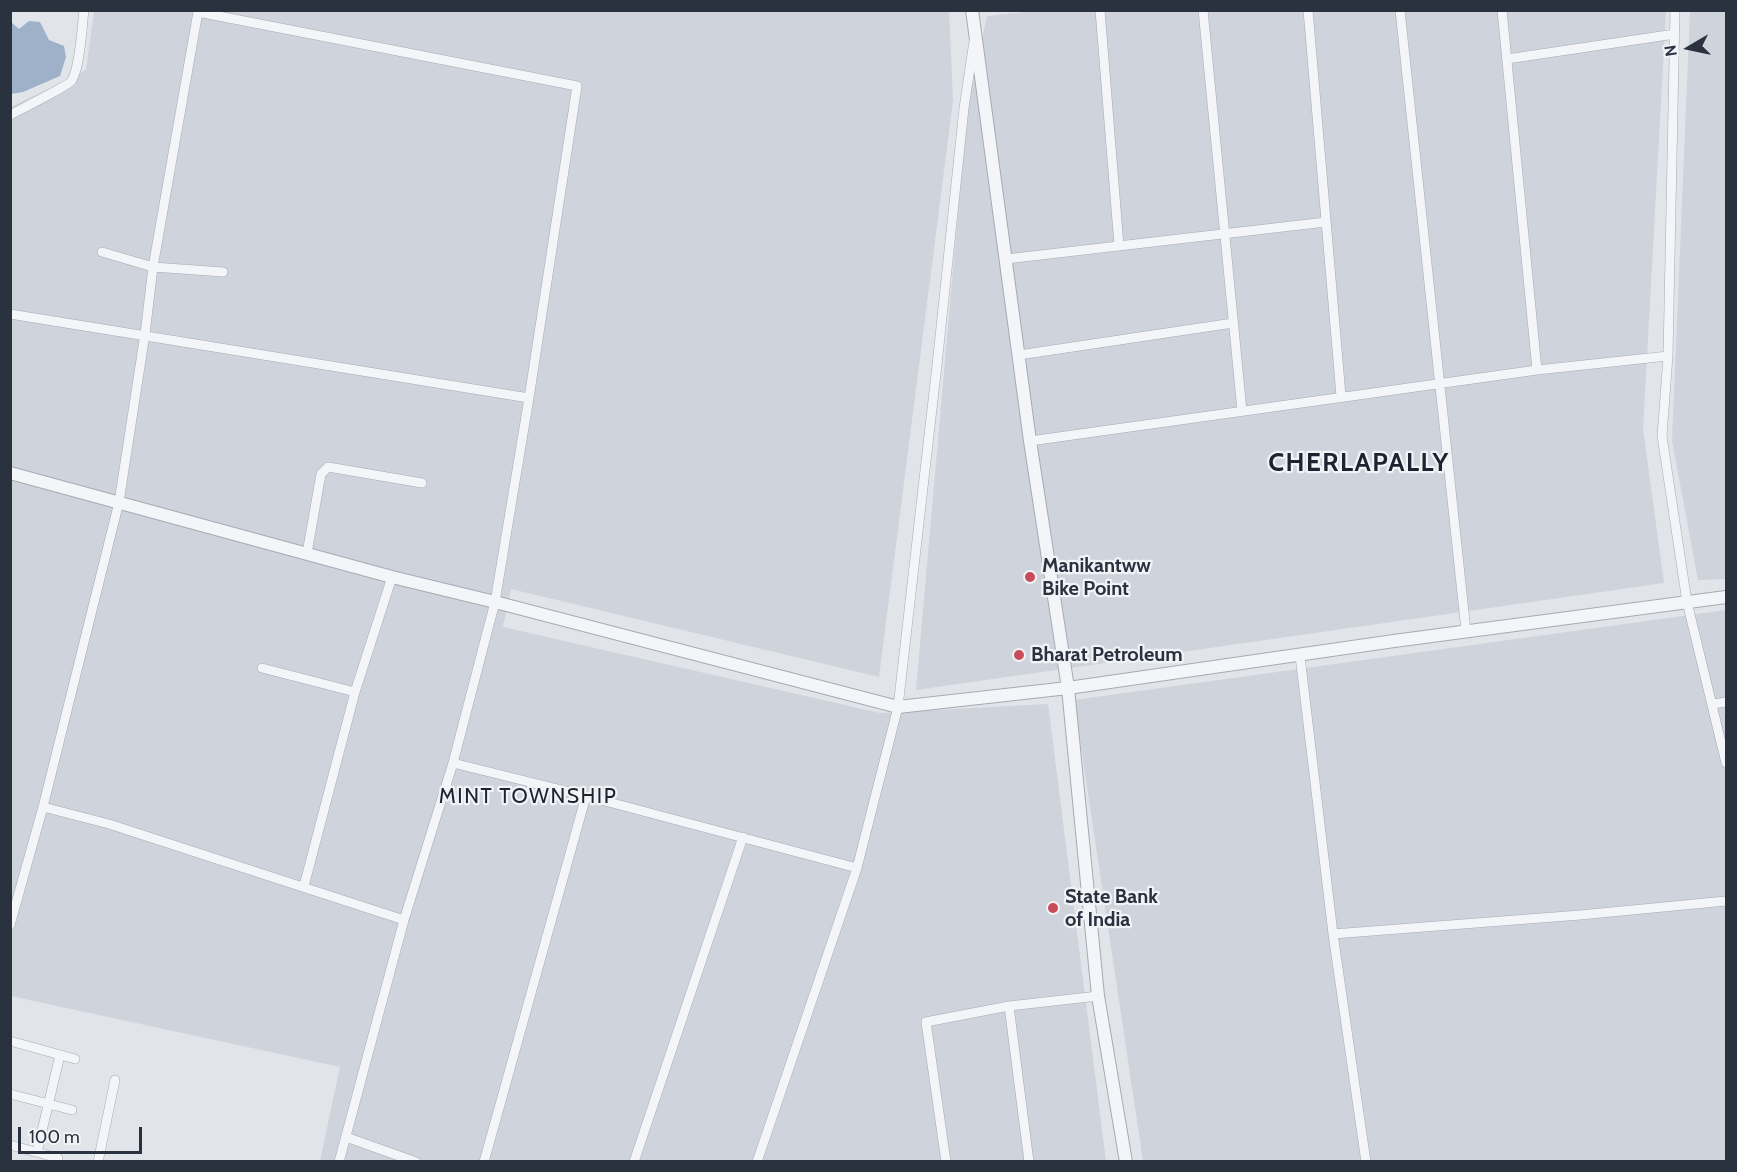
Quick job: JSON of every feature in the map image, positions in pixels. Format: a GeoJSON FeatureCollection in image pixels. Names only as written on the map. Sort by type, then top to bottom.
{"type":"FeatureCollection","features":[{"type":"Feature","properties":{"kind":"street"},"geometry":{"type":"LineString","coordinates":[[10,115],[63,88],[72,80],[84,10]]}},
{"type":"Feature","properties":{"kind":"street"},"geometry":{"type":"LineString","coordinates":[[972,10],[1030,441],[1068,688],[1098,996],[1126,1161]]}},
{"type":"Feature","properties":{"kind":"street"},"geometry":{"type":"LineString","coordinates":[[1100,10],[1119,246]]}},
{"type":"Feature","properties":{"kind":"street"},"geometry":{"type":"LineString","coordinates":[[1203,10],[1242,411]]}},
{"type":"Feature","properties":{"kind":"street"},"geometry":{"type":"LineString","coordinates":[[1308,10],[1341,396]]}},
{"type":"Feature","properties":{"kind":"street"},"geometry":{"type":"LineString","coordinates":[[1400,10],[1466,632]]}},
{"type":"Feature","properties":{"kind":"street"},"geometry":{"type":"LineString","coordinates":[[1502,10],[1537,370]]}},
{"type":"Feature","properties":{"kind":"street"},"geometry":{"type":"LineString","coordinates":[[1675,10],[1668,356],[1662,436],[1687,602],[1726,756]]}},
{"type":"Feature","properties":{"kind":"street"},"geometry":{"type":"LineString","coordinates":[[10,925],[43,807],[119,502],[146,334],[153,267],[198,12],[577,86],[495,602],[453,763],[404,920],[339,1161]]}},
{"type":"Feature","properties":{"kind":"street"},"geometry":{"type":"LineString","coordinates":[[1507,59],[1675,34]]}},
{"type":"Feature","properties":{"kind":"street"},"geometry":{"type":"LineString","coordinates":[[757,1161],[857,868],[898,707],[964,108],[974,36]]}},
{"type":"Feature","properties":{"kind":"street"},"geometry":{"type":"LineString","coordinates":[[1006,259],[1326,222]]}},
{"type":"Feature","properties":{"kind":"street"},"geometry":{"type":"LineString","coordinates":[[102,252],[153,267],[223,272]]}},
{"type":"Feature","properties":{"kind":"street"},"geometry":{"type":"LineString","coordinates":[[10,314],[146,334],[529,399]]}},
{"type":"Feature","properties":{"kind":"street"},"geometry":{"type":"LineString","coordinates":[[1019,355],[1233,323]]}},
{"type":"Feature","properties":{"kind":"street"},"geometry":{"type":"LineString","coordinates":[[1030,441],[1341,396],[1537,370],[1668,356]]}},
{"type":"Feature","properties":{"kind":"street"},"geometry":{"type":"LineString","coordinates":[[307,553],[321,474],[328,466],[422,483]]}},
{"type":"Feature","properties":{"kind":"street"},"geometry":{"type":"LineString","coordinates":[[10,473],[392,577],[898,707],[1068,688],[1726,597]]}},
{"type":"Feature","properties":{"kind":"street"},"geometry":{"type":"LineString","coordinates":[[304,886],[355,692],[392,577]]}},
{"type":"Feature","properties":{"kind":"street"},"geometry":{"type":"LineString","coordinates":[[1300,656],[1332,933],[1366,1161]]}},
{"type":"Feature","properties":{"kind":"street"},"geometry":{"type":"LineString","coordinates":[[262,668],[355,692]]}},
{"type":"Feature","properties":{"kind":"street"},"geometry":{"type":"LineString","coordinates":[[1713,704],[1726,702]]}},
{"type":"Feature","properties":{"kind":"street"},"geometry":{"type":"LineString","coordinates":[[453,763],[857,868]]}},
{"type":"Feature","properties":{"kind":"street"},"geometry":{"type":"LineString","coordinates":[[484,1161],[586,796]]}},
{"type":"Feature","properties":{"kind":"street"},"geometry":{"type":"LineString","coordinates":[[43,807],[109,824],[404,920]]}},
{"type":"Feature","properties":{"kind":"street"},"geometry":{"type":"LineString","coordinates":[[634,1161],[743,837]]}},
{"type":"Feature","properties":{"kind":"street"},"geometry":{"type":"LineString","coordinates":[[1332,933],[1580,915],[1726,901]]}},
{"type":"Feature","properties":{"kind":"street"},"geometry":{"type":"LineString","coordinates":[[946,1161],[926,1022],[1010,1006],[1098,996]]}},
{"type":"Feature","properties":{"kind":"street"},"geometry":{"type":"LineString","coordinates":[[1010,1006],[1029,1161]]}},
{"type":"Feature","properties":{"kind":"street"},"geometry":{"type":"LineString","coordinates":[[10,1041],[75,1059]]}},
{"type":"Feature","properties":{"kind":"street"},"geometry":{"type":"LineString","coordinates":[[37,1152],[60,1055]]}},
{"type":"Feature","properties":{"kind":"street"},"geometry":{"type":"LineString","coordinates":[[98,1161],[114,1080]]}},
{"type":"Feature","properties":{"kind":"street"},"geometry":{"type":"LineString","coordinates":[[10,1094],[72,1110]]}},
{"type":"Feature","properties":{"kind":"street"},"geometry":{"type":"LineString","coordinates":[[346,1137],[416,1161]]}},
{"type":"Feature","properties":{"kind":"street"},"geometry":{"type":"LineString","coordinates":[[10,1145],[58,1158]]}},
{"type":"Feature","properties":{"kind":"shaded area"},"geometry":{"type":"Polygon","coordinates":[[[1047,10],[1666,11],[1643,429],[1664,583],[916,690],[967,111],[987,16],[1047,10]]]}},
{"type":"Feature","properties":{"kind":"shaded area"},"geometry":{"type":"Polygon","coordinates":[[[94,11],[949,11],[953,101],[879,677],[511,589],[503,627],[880,713],[1048,704],[1106,1161],[320,1161],[340,1067],[11,996],[11,107],[86,70],[94,11]]]}},
{"type":"Feature","properties":{"kind":"shaded area"},"geometry":{"type":"Polygon","coordinates":[[[1690,11],[1726,11],[1726,579],[1698,580],[1672,441],[1690,11]]]}},
{"type":"Feature","properties":{"kind":"shaded area"},"geometry":{"type":"Polygon","coordinates":[[[1726,610],[1726,1161],[1143,1161],[1074,700],[1726,610]]]}},
{"type":"Feature","properties":{"kind":"water"},"geometry":{"type":"Polygon","coordinates":[[[29,21],[40,22],[49,40],[64,46],[66,57],[60,76],[23,92],[11,94],[11,22],[19,29],[29,21]]]}},
{"type":"Feature","properties":{"kind":"place","name":"Manikantww Bike Point"},"geometry":{"type":"Point","coordinates":[1030,577]}},
{"type":"Feature","properties":{"kind":"place","name":"Bharat Petroleum"},"geometry":{"type":"Point","coordinates":[1019,655]}},
{"type":"Feature","properties":{"kind":"place","name":"State Bank of India"},"geometry":{"type":"Point","coordinates":[1053,908]}},
{"type":"Feature","properties":{"kind":"district","name":"CHERLAPALLY"},"geometry":{"type":"Point","coordinates":[1359,463]}},
{"type":"Feature","properties":{"kind":"district","name":"MINT TOWNSHIP"},"geometry":{"type":"Point","coordinates":[528,797]}}]}
